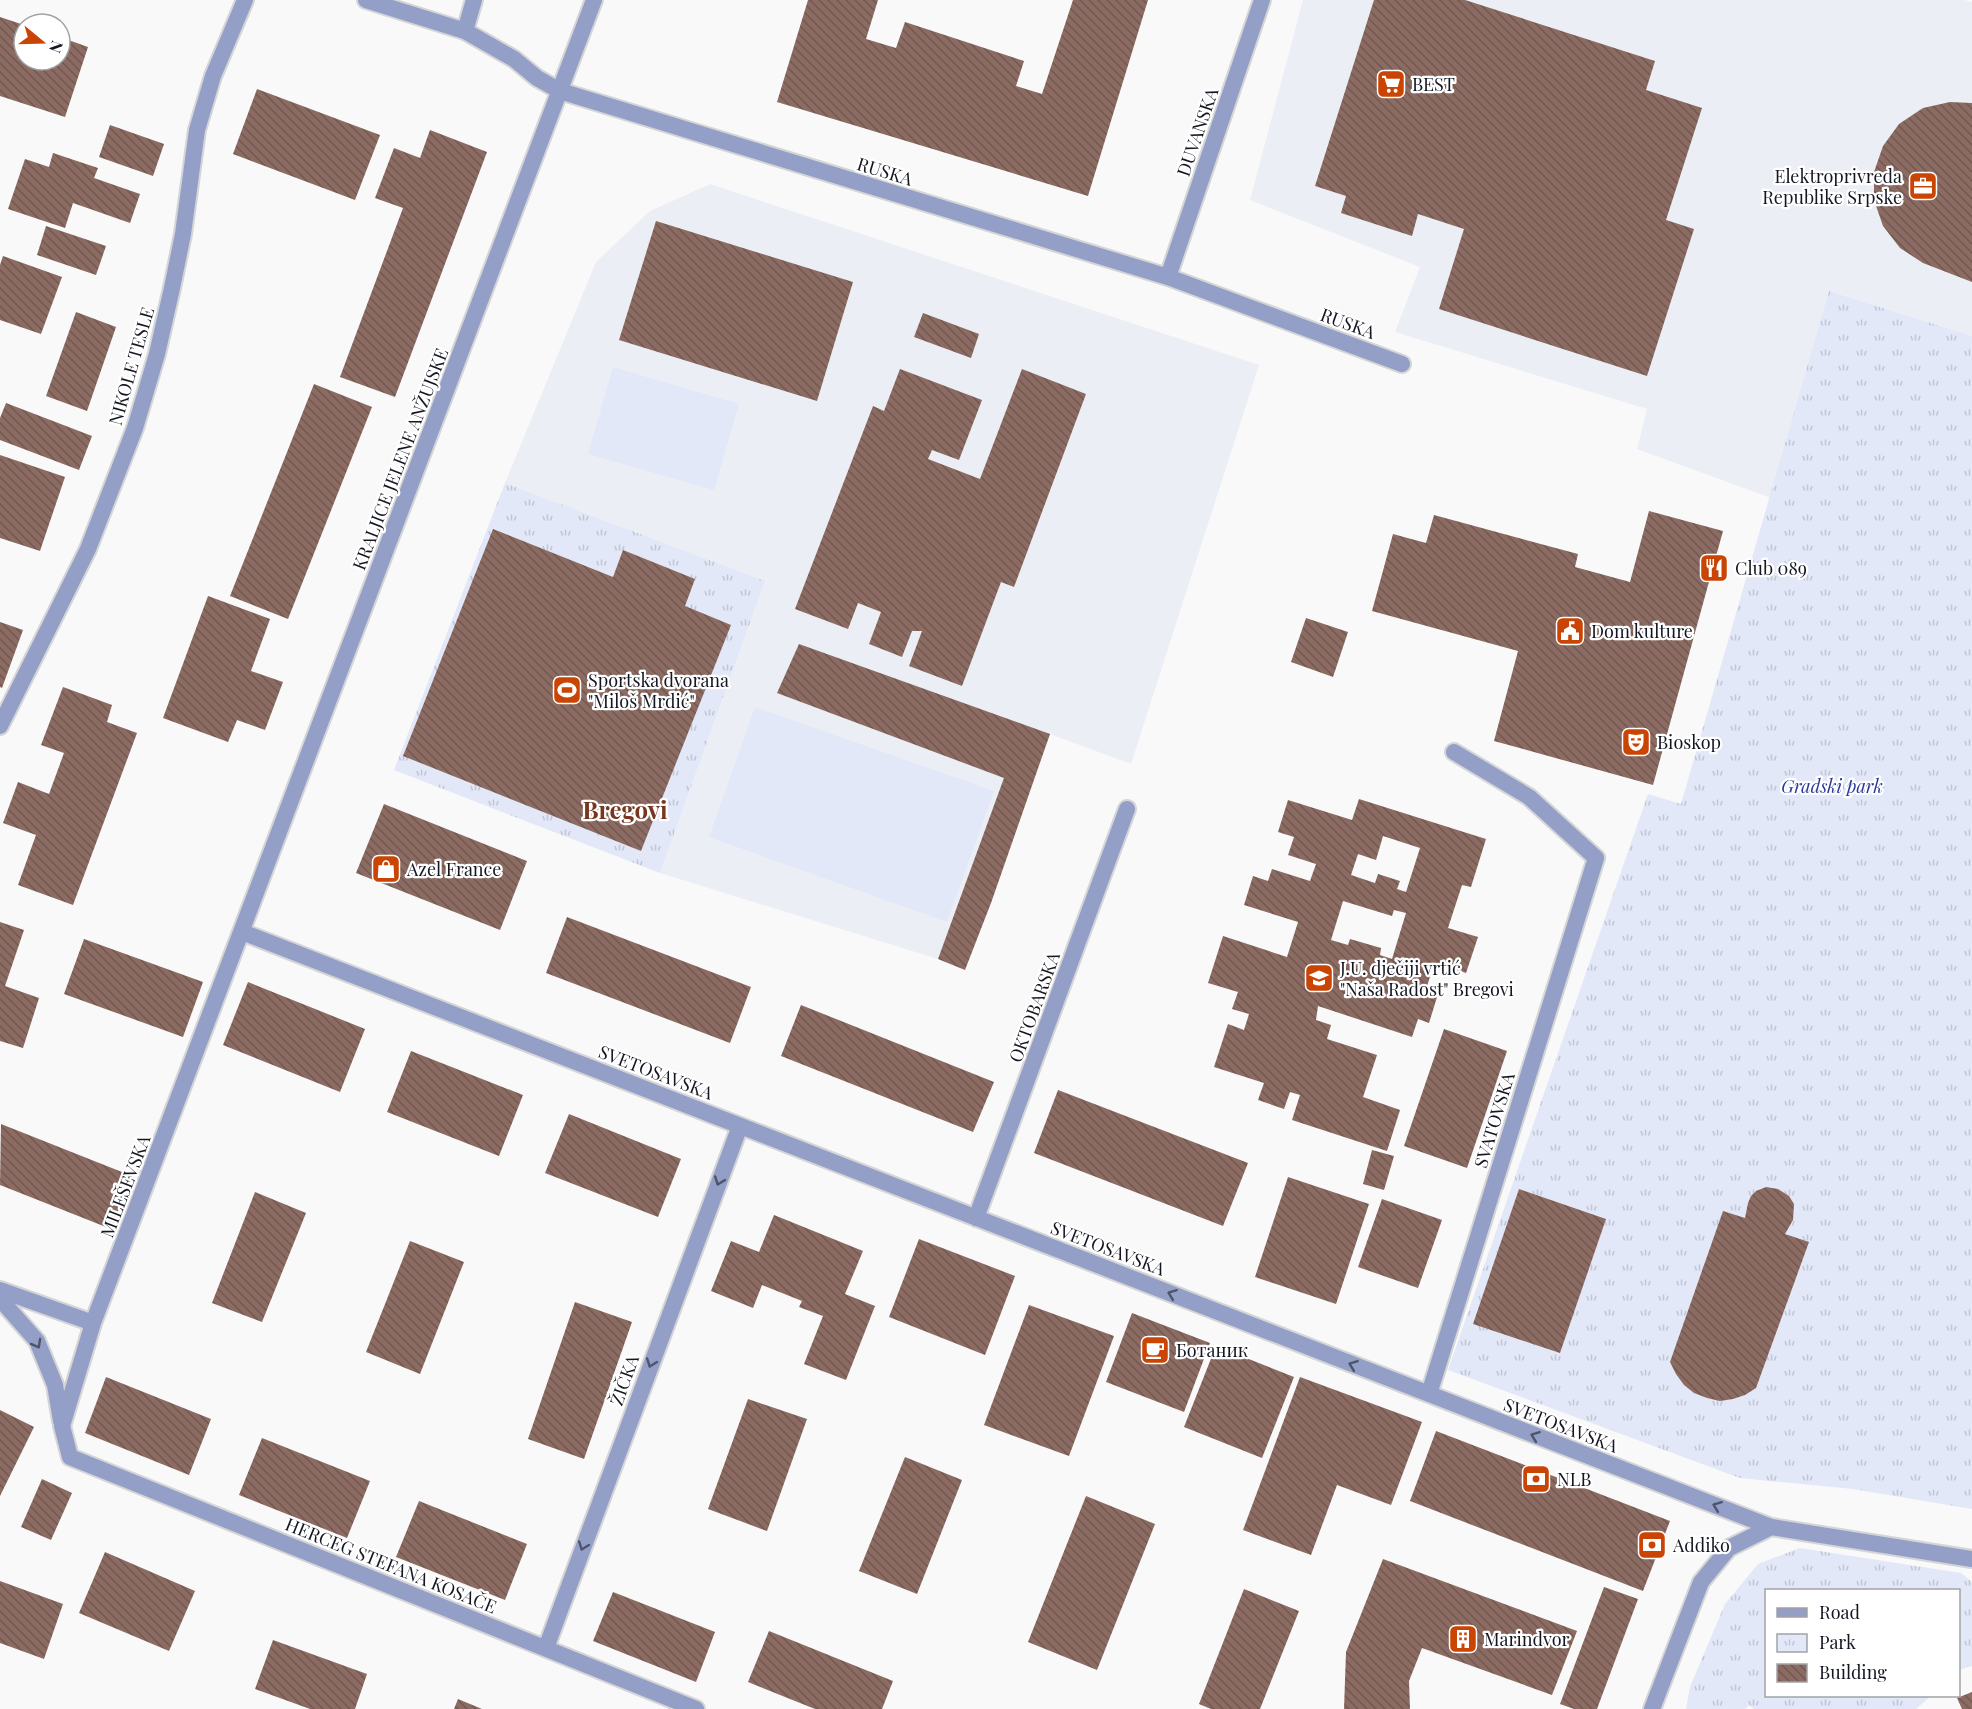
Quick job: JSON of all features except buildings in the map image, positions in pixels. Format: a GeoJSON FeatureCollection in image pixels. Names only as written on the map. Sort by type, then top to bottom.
{"type":"FeatureCollection","features":[{"type":"Feature","properties":{"kind":"street","name":"NIKOLE TESLE"},"geometry":{"type":"LineString","coordinates":[[0,726],[88,549],[135,428],[157,354],[174,278],[183,234],[197,130],[213,76],[245,0]]}},
{"type":"Feature","properties":{"kind":"street","name":"RUSKA"},"geometry":{"type":"LineString","coordinates":[[366,0],[465,31],[514,59],[537,78],[560,91],[1168,278],[1402,364]]}},
{"type":"Feature","properties":{"kind":"street"},"geometry":{"type":"LineString","coordinates":[[465,31],[474,0]]}},
{"type":"Feature","properties":{"kind":"street","name":"KRALJICE JELENE ANŽUJSKE"},"geometry":{"type":"LineString","coordinates":[[242,932],[594,0]]}},
{"type":"Feature","properties":{"kind":"street","name":"DUVANSKA"},"geometry":{"type":"LineString","coordinates":[[1168,278],[1262,0]]}},
{"type":"Feature","properties":{"kind":"street","name":"SVATOVSKA"},"geometry":{"type":"LineString","coordinates":[[1429,1394],[1596,858],[1529,797],[1454,752]]}},
{"type":"Feature","properties":{"kind":"street","name":"OKTOBARSKA"},"geometry":{"type":"LineString","coordinates":[[976,1218],[1127,809]]}},
{"type":"Feature","properties":{"kind":"street","name":"SVETOSAVSKA"},"geometry":{"type":"LineString","coordinates":[[242,932],[1771,1527],[1972,1558]]}},
{"type":"Feature","properties":{"kind":"street","name":"MILEŠEVSKA"},"geometry":{"type":"LineString","coordinates":[[62,1426],[93,1323],[242,932]]}},
{"type":"Feature","properties":{"kind":"street","name":"ŽIČKA"},"geometry":{"type":"LineString","coordinates":[[546,1648],[740,1126]]}},
{"type":"Feature","properties":{"kind":"street"},"geometry":{"type":"LineString","coordinates":[[0,1290],[93,1323]]}},
{"type":"Feature","properties":{"kind":"street"},"geometry":{"type":"LineString","coordinates":[[0,1299],[37,1341],[55,1385],[62,1426]]}},
{"type":"Feature","properties":{"kind":"street","name":"HERCEG STEFANA KOSAČE"},"geometry":{"type":"LineString","coordinates":[[62,1426],[70,1457],[696,1709]]}},
{"type":"Feature","properties":{"kind":"street"},"geometry":{"type":"LineString","coordinates":[[1652,1709],[1701,1582],[1729,1548],[1771,1527]]}},
{"type":"Feature","properties":{"kind":"shaded area"},"geometry":{"type":"Polygon","coordinates":[[[1303,0],[1964,0],[1972,2],[1972,336],[1829,291],[1771,498],[1637,449],[1647,409],[1395,332],[1420,267],[1250,200],[1303,0]]]}},
{"type":"Feature","properties":{"kind":"shaded area"},"geometry":{"type":"Polygon","coordinates":[[[710,184],[1259,365],[1131,764],[1050,734],[965,970],[938,959],[660,873],[765,581],[505,483],[596,262],[650,211],[710,184]]]}},
{"type":"Feature","properties":{"kind":"green space","name":"Gradski park"},"geometry":{"type":"Polygon","coordinates":[[[1829,291],[1972,336],[1972,1509],[1853,1489],[1740,1478],[1448,1370],[1648,794],[1681,804],[1829,291]]]}},
{"type":"Feature","properties":{"kind":"green space"},"geometry":{"type":"Polygon","coordinates":[[[613,367],[739,404],[714,490],[588,454],[613,367]]]}},
{"type":"Feature","properties":{"kind":"green space","name":"Sportska dvorana \"Miloš Mrdić\""},"geometry":{"type":"Polygon","coordinates":[[[505,483],[765,581],[660,873],[394,770],[505,483]]]}},
{"type":"Feature","properties":{"kind":"green space"},"geometry":{"type":"Polygon","coordinates":[[[755,707],[994,791],[947,922],[709,837],[755,707]]]}},
{"type":"Feature","properties":{"kind":"green space"},"geometry":{"type":"Polygon","coordinates":[[[1800,1548],[1961,1573],[1972,1582],[1972,1666],[1960,1670],[1960,1589],[1765,1589],[1765,1697],[1930,1697],[1916,1709],[1754,1709],[1749,1705],[1745,1709],[1686,1709],[1690,1687],[1725,1604],[1758,1564],[1800,1548]]]}},
{"type":"Feature","properties":{"kind":"place","name":"BEST"},"geometry":{"type":"Point","coordinates":[1391,84]}},
{"type":"Feature","properties":{"kind":"place","name":"Elektroprivreda Republike Srpske"},"geometry":{"type":"Point","coordinates":[1923,186]}},
{"type":"Feature","properties":{"kind":"place","name":"Club 089"},"geometry":{"type":"Point","coordinates":[1714,568]}},
{"type":"Feature","properties":{"kind":"place","name":"Dom kulture"},"geometry":{"type":"Point","coordinates":[1570,631]}},
{"type":"Feature","properties":{"kind":"place","name":"Sportska dvorana \"Miloš Mrdić\""},"geometry":{"type":"Point","coordinates":[567,690]}},
{"type":"Feature","properties":{"kind":"place","name":"Bioskop"},"geometry":{"type":"Point","coordinates":[1636,742]}},
{"type":"Feature","properties":{"kind":"place","name":"Azel France"},"geometry":{"type":"Point","coordinates":[386,869]}},
{"type":"Feature","properties":{"kind":"place","name":"J.U. dječiji vrtić \"Naša Radost\" Bregovi"},"geometry":{"type":"Point","coordinates":[1319,978]}},
{"type":"Feature","properties":{"kind":"place","name":"Ботаник"},"geometry":{"type":"Point","coordinates":[1155,1350]}},
{"type":"Feature","properties":{"kind":"place","name":"NLB"},"geometry":{"type":"Point","coordinates":[1536,1479]}},
{"type":"Feature","properties":{"kind":"place","name":"Addiko"},"geometry":{"type":"Point","coordinates":[1652,1545]}},
{"type":"Feature","properties":{"kind":"place","name":"Marindvor"},"geometry":{"type":"Point","coordinates":[1463,1639]}},
{"type":"Feature","properties":{"kind":"district","name":"Bregovi"},"geometry":{"type":"Point","coordinates":[625,809]}}]}
